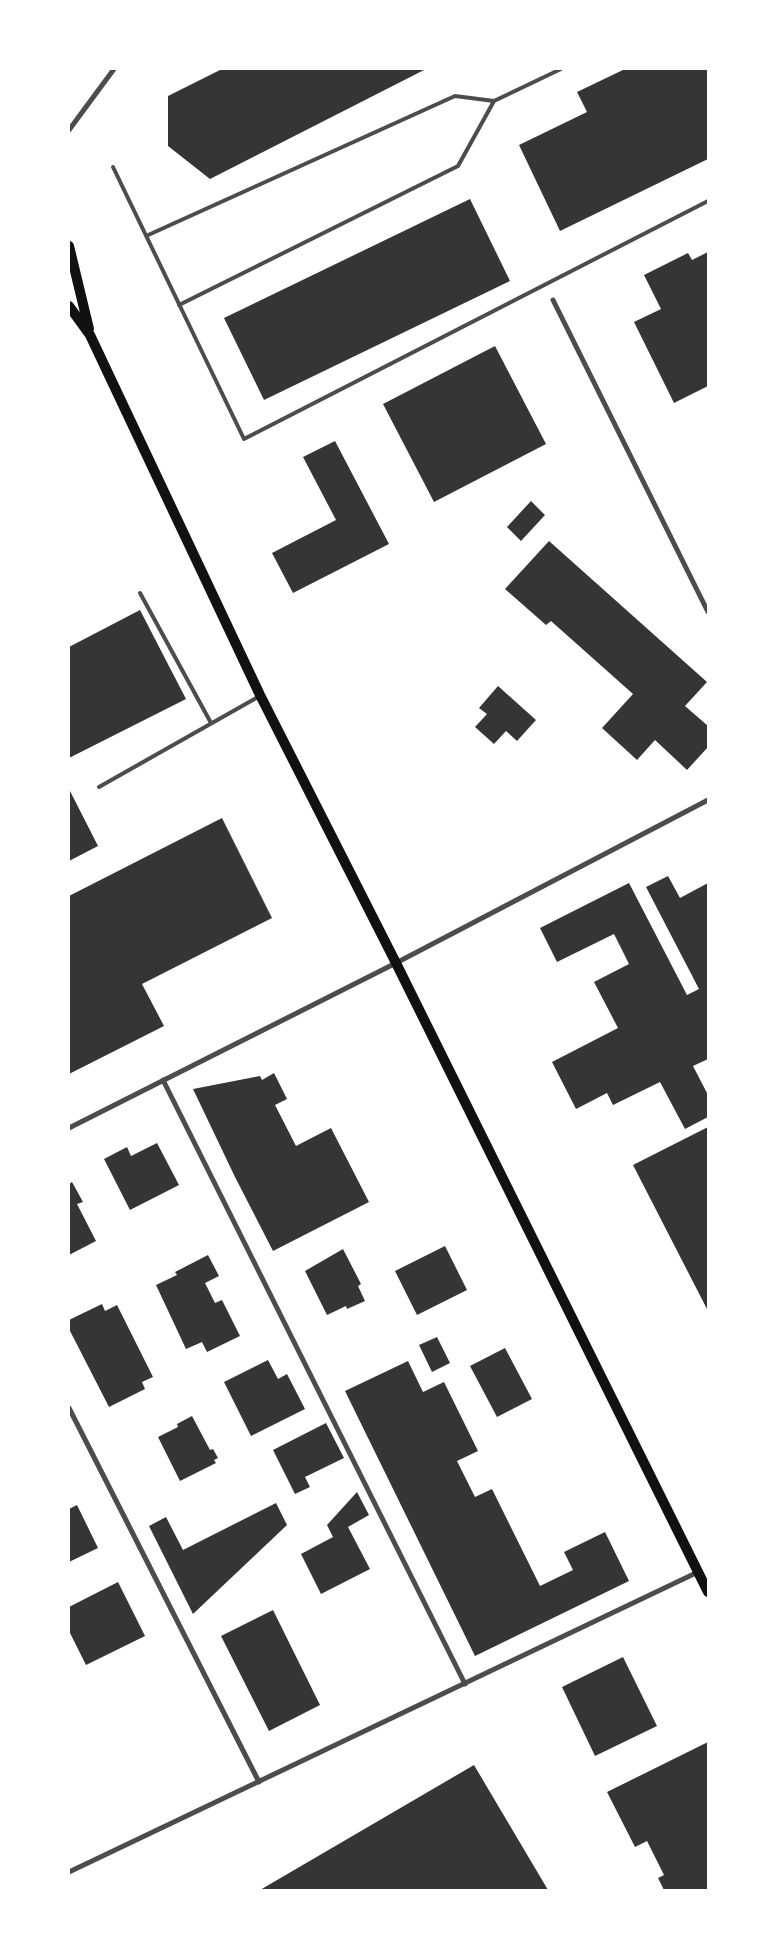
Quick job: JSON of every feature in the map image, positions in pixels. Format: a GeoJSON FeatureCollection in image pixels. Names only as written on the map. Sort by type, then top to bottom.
{"type":"FeatureCollection","features":[{"type":"Feature","properties":{"kind":"main road"},"geometry":{"type":"LineString","coordinates":[[69,246],[90,335]]}},
{"type":"Feature","properties":{"kind":"main road"},"geometry":{"type":"LineString","coordinates":[[69,306],[90,335],[260,695],[396,963],[708,1592]]}},
{"type":"Feature","properties":{"kind":"street"},"geometry":{"type":"LineString","coordinates":[[69,130],[114,69]]}},
{"type":"Feature","properties":{"kind":"street"},"geometry":{"type":"LineString","coordinates":[[554,300],[708,612]]}},
{"type":"Feature","properties":{"kind":"street"},"geometry":{"type":"LineString","coordinates":[[69,1128],[396,963],[708,800]]}},
{"type":"Feature","properties":{"kind":"street"},"geometry":{"type":"LineString","coordinates":[[163,1080],[465,1684]]}},
{"type":"Feature","properties":{"kind":"street"},"geometry":{"type":"LineString","coordinates":[[69,1408],[260,1782]]}},
{"type":"Feature","properties":{"kind":"street"},"geometry":{"type":"LineString","coordinates":[[69,1872],[698,1572]]}},
{"type":"Feature","properties":{"kind":"lane"},"geometry":{"type":"LineString","coordinates":[[146,236],[455,96],[494,101],[561,69]]}},
{"type":"Feature","properties":{"kind":"lane"},"geometry":{"type":"LineString","coordinates":[[179,304],[458,166],[494,101]]}},
{"type":"Feature","properties":{"kind":"lane"},"geometry":{"type":"LineString","coordinates":[[113,167],[244,439],[708,201]]}},
{"type":"Feature","properties":{"kind":"lane"},"geometry":{"type":"LineString","coordinates":[[140,593],[211,723]]}},
{"type":"Feature","properties":{"kind":"lane"},"geometry":{"type":"LineString","coordinates":[[99,787],[260,695]]}},
{"type":"Feature","properties":{"kind":"building"},"geometry":{"type":"Polygon","coordinates":[[[222,69],[426,69],[210,179],[168,146],[168,96],[222,69]]]}},
{"type":"Feature","properties":{"kind":"building"},"geometry":{"type":"Polygon","coordinates":[[[625,69],[708,69],[708,159],[560,231],[519,145],[587,112],[577,92],[625,69]]]}},
{"type":"Feature","properties":{"kind":"building"},"geometry":{"type":"Polygon","coordinates":[[[470,199],[510,281],[264,400],[224,318],[470,199]]]}},
{"type":"Feature","properties":{"kind":"building"},"geometry":{"type":"Polygon","coordinates":[[[708,252],[708,386],[674,403],[634,322],[661,309],[644,275],[688,253],[692,260],[708,252]]]}},
{"type":"Feature","properties":{"kind":"building"},"geometry":{"type":"Polygon","coordinates":[[[495,346],[546,444],[434,502],[383,404],[495,346]]]}},
{"type":"Feature","properties":{"kind":"building"},"geometry":{"type":"Polygon","coordinates":[[[335,441],[389,544],[293,593],[272,553],[336,520],[303,457],[335,441]]]}},
{"type":"Feature","properties":{"kind":"building"},"geometry":{"type":"Polygon","coordinates":[[[531,501],[545,515],[521,541],[507,527],[531,501]]]}},
{"type":"Feature","properties":{"kind":"building"},"geometry":{"type":"Polygon","coordinates":[[[549,541],[707,682],[685,706],[708,726],[708,747],[687,770],[655,740],[637,760],[602,728],[633,694],[551,621],[546,625],[505,589],[549,541]]]}},
{"type":"Feature","properties":{"kind":"building"},"geometry":{"type":"Polygon","coordinates":[[[140,610],[186,699],[69,758],[69,647],[140,610]]]}},
{"type":"Feature","properties":{"kind":"building"},"geometry":{"type":"Polygon","coordinates":[[[498,686],[536,720],[517,741],[506,731],[494,744],[475,727],[487,714],[479,708],[498,686]]]}},
{"type":"Feature","properties":{"kind":"building"},"geometry":{"type":"Polygon","coordinates":[[[69,789],[98,846],[69,861],[69,789]]]}},
{"type":"Feature","properties":{"kind":"building"},"geometry":{"type":"Polygon","coordinates":[[[222,818],[272,918],[142,984],[164,1026],[69,1074],[69,896],[222,818]]]}},
{"type":"Feature","properties":{"kind":"building"},"geometry":{"type":"Polygon","coordinates":[[[668,876],[680,898],[708,883],[708,1059],[693,1066],[708,1095],[708,1117],[685,1129],[660,1082],[613,1105],[607,1093],[576,1109],[552,1062],[618,1028],[594,982],[629,964],[614,934],[557,962],[540,928],[629,883],[687,995],[699,989],[646,887],[668,876]]]}},
{"type":"Feature","properties":{"kind":"building"},"geometry":{"type":"Polygon","coordinates":[[[274,1073],[287,1099],[275,1105],[296,1146],[331,1128],[369,1202],[273,1251],[193,1089],[260,1076],[262,1080],[274,1073]]]}},
{"type":"Feature","properties":{"kind":"building"},"geometry":{"type":"Polygon","coordinates":[[[708,1127],[708,1311],[633,1165],[708,1127]]]}},
{"type":"Feature","properties":{"kind":"building"},"geometry":{"type":"Polygon","coordinates":[[[157,1143],[179,1185],[130,1210],[104,1159],[127,1147],[131,1156],[157,1143]]]}},
{"type":"Feature","properties":{"kind":"building"},"geometry":{"type":"Polygon","coordinates":[[[72,1182],[83,1202],[77,1204],[96,1241],[69,1255],[69,1184],[72,1182]]]}},
{"type":"Feature","properties":{"kind":"building"},"geometry":{"type":"Polygon","coordinates":[[[445,1246],[467,1290],[417,1315],[395,1271],[445,1246]]]}},
{"type":"Feature","properties":{"kind":"building"},"geometry":{"type":"Polygon","coordinates":[[[343,1249],[361,1284],[358,1286],[365,1301],[347,1309],[346,1306],[327,1315],[305,1271],[343,1249]]]}},
{"type":"Feature","properties":{"kind":"building"},"geometry":{"type":"Polygon","coordinates":[[[208,1255],[219,1276],[205,1283],[215,1303],[222,1300],[240,1336],[207,1352],[202,1342],[186,1349],[156,1285],[177,1275],[175,1272],[208,1255]]]}},
{"type":"Feature","properties":{"kind":"building"},"geometry":{"type":"Polygon","coordinates":[[[102,1304],[105,1311],[117,1305],[153,1377],[142,1382],[145,1389],[109,1407],[69,1329],[69,1320],[102,1304]]]}},
{"type":"Feature","properties":{"kind":"building"},"geometry":{"type":"Polygon","coordinates":[[[437,1337],[450,1363],[432,1372],[419,1345],[437,1337]]]}},
{"type":"Feature","properties":{"kind":"building"},"geometry":{"type":"Polygon","coordinates":[[[505,1348],[532,1399],[497,1417],[470,1366],[505,1348]]]}},
{"type":"Feature","properties":{"kind":"building"},"geometry":{"type":"Polygon","coordinates":[[[268,1360],[278,1379],[287,1374],[305,1409],[251,1436],[224,1382],[268,1360]]]}},
{"type":"Feature","properties":{"kind":"building"},"geometry":{"type":"Polygon","coordinates":[[[408,1361],[423,1392],[444,1382],[478,1451],[457,1461],[475,1497],[492,1489],[540,1586],[573,1570],[564,1552],[605,1532],[629,1581],[475,1656],[345,1391],[408,1361]]]}},
{"type":"Feature","properties":{"kind":"building"},"geometry":{"type":"Polygon","coordinates":[[[192,1416],[210,1450],[213,1449],[218,1458],[214,1460],[216,1463],[180,1481],[158,1437],[178,1427],[177,1424],[192,1416]]]}},
{"type":"Feature","properties":{"kind":"building"},"geometry":{"type":"Polygon","coordinates":[[[326,1423],[344,1458],[305,1477],[310,1487],[295,1494],[273,1450],[326,1423]]]}},
{"type":"Feature","properties":{"kind":"building"},"geometry":{"type":"Polygon","coordinates":[[[357,1492],[369,1515],[348,1527],[370,1569],[321,1594],[301,1554],[333,1537],[327,1525],[357,1492]]]}},
{"type":"Feature","properties":{"kind":"building"},"geometry":{"type":"Polygon","coordinates":[[[276,1503],[287,1525],[193,1614],[149,1526],[166,1517],[183,1550],[276,1503]]]}},
{"type":"Feature","properties":{"kind":"building"},"geometry":{"type":"Polygon","coordinates":[[[77,1505],[98,1548],[69,1562],[69,1509],[77,1505]]]}},
{"type":"Feature","properties":{"kind":"building"},"geometry":{"type":"Polygon","coordinates":[[[118,1582],[145,1636],[86,1665],[69,1631],[69,1607],[118,1582]]]}},
{"type":"Feature","properties":{"kind":"building"},"geometry":{"type":"Polygon","coordinates":[[[273,1610],[320,1705],[269,1731],[221,1636],[273,1610]]]}},
{"type":"Feature","properties":{"kind":"building"},"geometry":{"type":"Polygon","coordinates":[[[623,1657],[657,1726],[595,1756],[562,1687],[623,1657]]]}},
{"type":"Feature","properties":{"kind":"building"},"geometry":{"type":"Polygon","coordinates":[[[708,1742],[708,1890],[664,1890],[658,1878],[664,1875],[647,1841],[635,1847],[607,1792],[708,1742]]]}},
{"type":"Feature","properties":{"kind":"building"},"geometry":{"type":"Polygon","coordinates":[[[474,1765],[548,1890],[260,1890],[474,1765]]]}}]}
